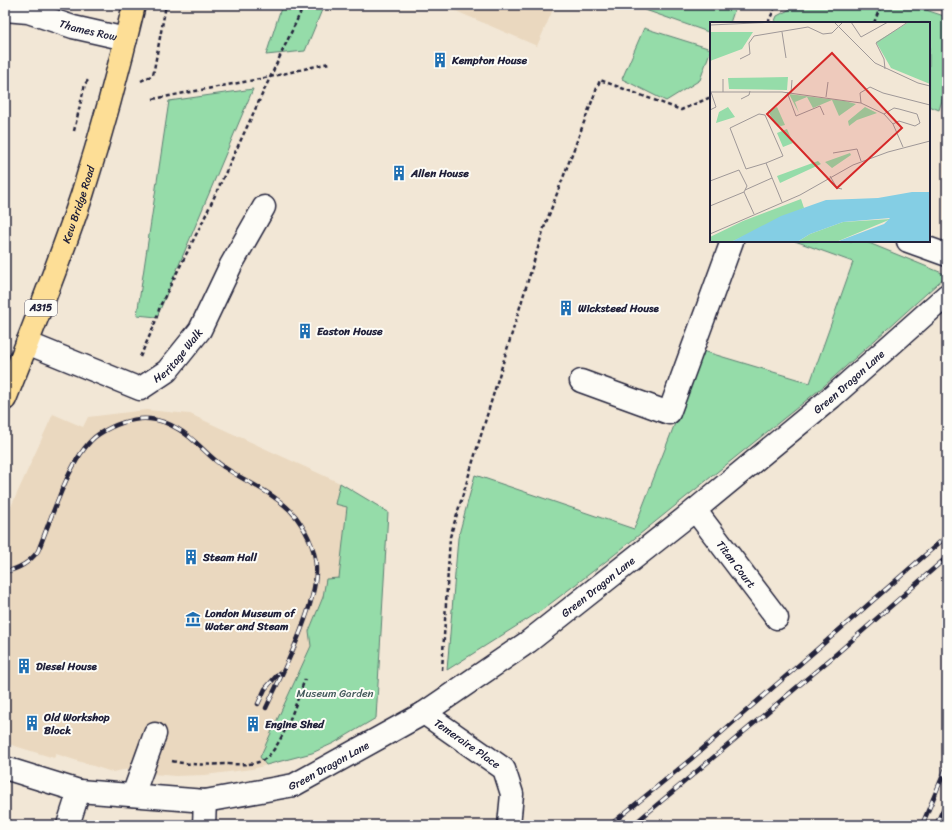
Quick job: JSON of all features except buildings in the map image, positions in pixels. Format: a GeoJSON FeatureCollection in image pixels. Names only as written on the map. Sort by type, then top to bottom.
{"type":"FeatureCollection","features":[{"type":"Feature","properties":{"kind":"main road","name":"Kew Bridge Road"},"geometry":{"type":"LineString","coordinates":[[5,399],[59,261],[81,195],[107,112],[134,5]]}},
{"type":"Feature","properties":{"kind":"street","name":"Thames Row"},"geometry":{"type":"LineString","coordinates":[[5,10],[28,12],[73,27],[126,39]]}},
{"type":"Feature","properties":{"kind":"street","name":"Heritage Walk"},"geometry":{"type":"LineString","coordinates":[[27,343],[140,389],[167,372],[200,330],[231,265],[264,207]]}},
{"type":"Feature","properties":{"kind":"street"},"geometry":{"type":"LineString","coordinates":[[580,381],[669,413],[732,242]]}},
{"type":"Feature","properties":{"kind":"street"},"geometry":{"type":"LineString","coordinates":[[911,242],[947,255]]}},
{"type":"Feature","properties":{"kind":"street","name":"Green Dragon Lane"},"geometry":{"type":"LineString","coordinates":[[5,768],[79,791],[205,801],[294,785],[432,707],[528,642],[695,510],[832,397],[946,297]]}},
{"type":"Feature","properties":{"kind":"street","name":"Titan Court"},"geometry":{"type":"LineString","coordinates":[[695,510],[777,618]]}},
{"type":"Feature","properties":{"kind":"street","name":"Temeraire Place"},"geometry":{"type":"LineString","coordinates":[[432,707],[504,769],[512,794],[509,825]]}},
{"type":"Feature","properties":{"kind":"street"},"geometry":{"type":"LineString","coordinates":[[133,795],[155,734]]}},
{"type":"Feature","properties":{"kind":"street"},"geometry":{"type":"LineString","coordinates":[[68,825],[79,791]]}},
{"type":"Feature","properties":{"kind":"street"},"geometry":{"type":"LineString","coordinates":[[204,825],[205,801]]}},
{"type":"Feature","properties":{"kind":"path"},"geometry":{"type":"LineString","coordinates":[[144,80],[152,75],[166,5]]}},
{"type":"Feature","properties":{"kind":"path"},"geometry":{"type":"LineString","coordinates":[[138,360],[154,326],[160,306],[297,24],[304,5]]}},
{"type":"Feature","properties":{"kind":"path"},"geometry":{"type":"LineString","coordinates":[[768,22],[776,5]]}},
{"type":"Feature","properties":{"kind":"path"},"geometry":{"type":"LineString","coordinates":[[874,22],[881,5]]}},
{"type":"Feature","properties":{"kind":"path"},"geometry":{"type":"LineString","coordinates":[[937,5],[947,8]]}},
{"type":"Feature","properties":{"kind":"path"},"geometry":{"type":"LineString","coordinates":[[153,99],[270,77],[329,63]]}},
{"type":"Feature","properties":{"kind":"path"},"geometry":{"type":"LineString","coordinates":[[432,707],[450,537],[544,228],[600,80],[681,110],[710,97]]}},
{"type":"Feature","properties":{"kind":"path"},"geometry":{"type":"LineString","coordinates":[[148,755],[182,764],[245,764],[262,760],[277,744],[305,680]]}},
{"type":"Feature","properties":{"kind":"shaded area"},"geometry":{"type":"Polygon","coordinates":[[[442,5],[555,5],[537,46],[442,5]]]}},
{"type":"Feature","properties":{"kind":"shaded area","name":"London Museum of Water and Steam"},"geometry":{"type":"Polygon","coordinates":[[[146,410],[190,414],[340,483],[388,512],[376,718],[334,743],[312,753],[252,769],[205,775],[175,776],[142,773],[129,769],[112,772],[56,754],[54,758],[5,743],[5,520],[53,414],[83,427],[88,417],[146,410]]]}},
{"type":"Feature","properties":{"kind":"green space"},"geometry":{"type":"Polygon","coordinates":[[[282,5],[324,5],[305,51],[266,55],[282,5]]]}},
{"type":"Feature","properties":{"kind":"green space"},"geometry":{"type":"Polygon","coordinates":[[[631,5],[736,5],[730,22],[710,22],[710,33],[631,5]]]}},
{"type":"Feature","properties":{"kind":"green space"},"geometry":{"type":"Polygon","coordinates":[[[798,5],[911,5],[947,17],[947,84],[939,110],[930,106],[930,22],[774,22],[777,16],[798,5]]]}},
{"type":"Feature","properties":{"kind":"green space"},"geometry":{"type":"Polygon","coordinates":[[[644,28],[710,49],[700,80],[666,101],[622,79],[644,28]]]}},
{"type":"Feature","properties":{"kind":"green space"},"geometry":{"type":"Polygon","coordinates":[[[253,89],[157,317],[137,315],[169,101],[253,89]]]}},
{"type":"Feature","properties":{"kind":"green space"},"geometry":{"type":"Polygon","coordinates":[[[798,242],[866,242],[947,275],[824,386],[609,559],[542,610],[447,670],[458,538],[475,475],[634,529],[703,351],[810,383],[853,262],[798,242]]]}},
{"type":"Feature","properties":{"kind":"green space","name":"Museum Garden"},"geometry":{"type":"Polygon","coordinates":[[[340,483],[388,512],[376,718],[334,743],[312,753],[266,765],[260,757],[311,646],[309,631],[323,597],[326,579],[339,578],[347,507],[335,504],[340,483]]]}},
{"type":"Feature","properties":{"kind":"railway"},"geometry":{"type":"LineString","coordinates":[[5,572],[24,564],[38,551],[71,471],[79,456],[89,443],[99,434],[117,425],[137,419],[161,421],[172,425],[184,433],[224,467],[262,489],[289,509],[304,529],[313,548],[316,569],[315,584],[311,601],[289,659],[266,708]]}},
{"type":"Feature","properties":{"kind":"railway"},"geometry":{"type":"LineString","coordinates":[[610,825],[691,759],[947,536]]}},
{"type":"Feature","properties":{"kind":"railway"},"geometry":{"type":"LineString","coordinates":[[633,825],[834,656],[947,557]]}},
{"type":"Feature","properties":{"kind":"railway"},"geometry":{"type":"LineString","coordinates":[[258,704],[265,689],[279,673]]}},
{"type":"Feature","properties":{"kind":"railway"},"geometry":{"type":"LineString","coordinates":[[922,825],[947,766]]}},
{"type":"Feature","properties":{"kind":"railway"},"geometry":{"type":"LineString","coordinates":[[936,825],[947,801]]}},
{"type":"Feature","properties":{"kind":"place","name":"Kempton House"},"geometry":{"type":"Point","coordinates":[440,60]}},
{"type":"Feature","properties":{"kind":"place","name":"Allen House"},"geometry":{"type":"Point","coordinates":[399,173]}},
{"type":"Feature","properties":{"kind":"place","name":"Wicksteed House"},"geometry":{"type":"Point","coordinates":[566,308]}},
{"type":"Feature","properties":{"kind":"place","name":"Easton House"},"geometry":{"type":"Point","coordinates":[305,331]}},
{"type":"Feature","properties":{"kind":"place","name":"Steam Hall"},"geometry":{"type":"Point","coordinates":[191,557]}},
{"type":"Feature","properties":{"kind":"place","name":"London Museum of Water and Steam"},"geometry":{"type":"Point","coordinates":[193,619]}},
{"type":"Feature","properties":{"kind":"place","name":"Diesel House"},"geometry":{"type":"Point","coordinates":[24,666]}},
{"type":"Feature","properties":{"kind":"place","name":"Old Workshop Block"},"geometry":{"type":"Point","coordinates":[32,723]}},
{"type":"Feature","properties":{"kind":"place","name":"Engine Shed"},"geometry":{"type":"Point","coordinates":[253,724]}}]}
